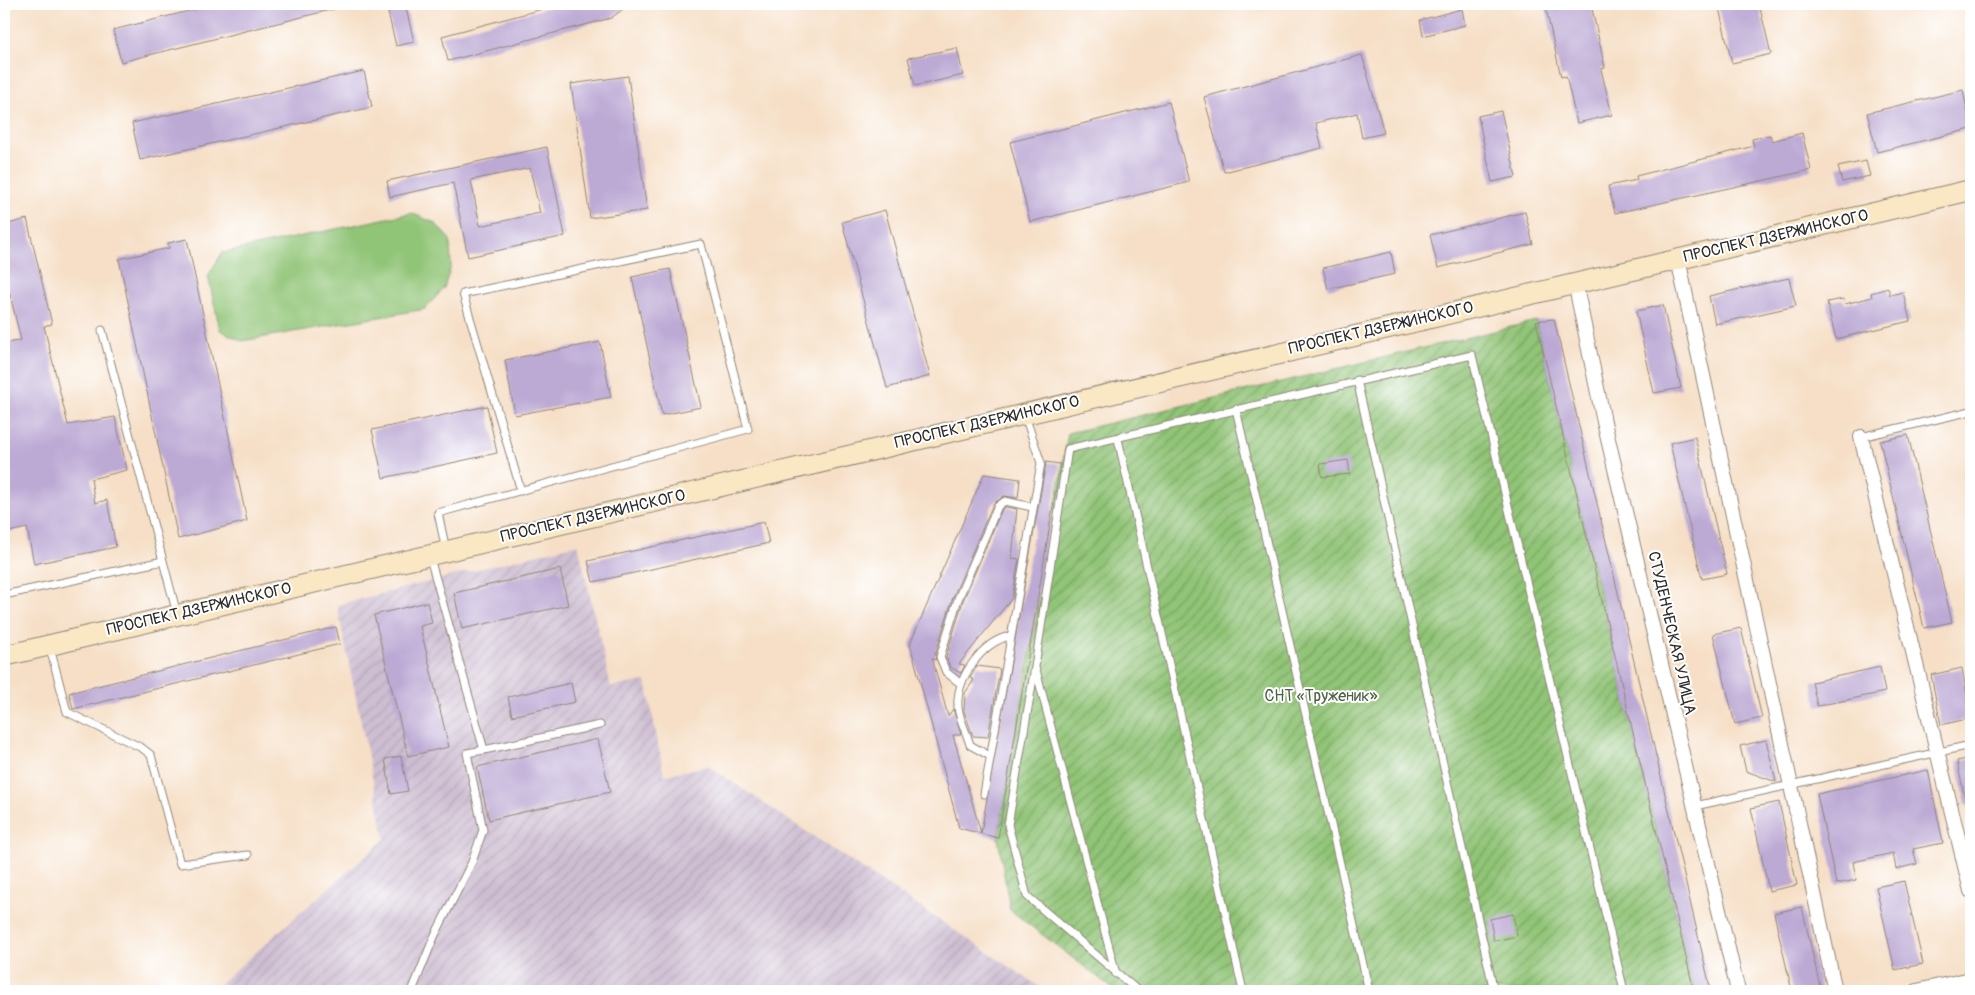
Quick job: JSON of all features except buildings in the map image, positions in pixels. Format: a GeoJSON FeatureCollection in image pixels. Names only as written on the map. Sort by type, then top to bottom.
{"type":"FeatureCollection","features":[{"type":"Feature","properties":{"kind":"main road","name":"ПРОСПЕКТ ДЗЕРЖИНСКОГО"},"geometry":{"type":"LineString","coordinates":[[4,656],[1575,282],[1971,190]]}},
{"type":"Feature","properties":{"kind":"street"},"geometry":{"type":"LineString","coordinates":[[1678,259],[1835,991]]}},
{"type":"Feature","properties":{"kind":"street","name":"СТУДЕНЧЕСКАЯ УЛИЦА"},"geometry":{"type":"LineString","coordinates":[[1575,282],[1604,422],[1738,991]]}},
{"type":"Feature","properties":{"kind":"street"},"geometry":{"type":"LineString","coordinates":[[1861,437],[1971,891]]}},
{"type":"Feature","properties":{"kind":"street"},"geometry":{"type":"LineString","coordinates":[[1917,991],[1971,979]]}},
{"type":"Feature","properties":{"kind":"lane"},"geometry":{"type":"LineString","coordinates":[[484,750],[437,553],[438,513],[521,491],[748,429],[701,244],[463,294],[521,491]]}},
{"type":"Feature","properties":{"kind":"lane"},"geometry":{"type":"LineString","coordinates":[[102,330],[177,615]]}},
{"type":"Feature","properties":{"kind":"lane"},"geometry":{"type":"LineString","coordinates":[[1138,991],[1027,896],[1008,825],[1035,667],[1068,449],[1357,380],[1472,356],[1624,991]]}},
{"type":"Feature","properties":{"kind":"lane"},"geometry":{"type":"LineString","coordinates":[[1357,380],[1494,991]]}},
{"type":"Feature","properties":{"kind":"lane"},"geometry":{"type":"LineString","coordinates":[[1236,410],[1368,991]]}},
{"type":"Feature","properties":{"kind":"lane"},"geometry":{"type":"LineString","coordinates":[[1861,437],[1971,412]]}},
{"type":"Feature","properties":{"kind":"lane"},"geometry":{"type":"LineString","coordinates":[[984,794],[1040,463],[1024,413]]}},
{"type":"Feature","properties":{"kind":"lane"},"geometry":{"type":"LineString","coordinates":[[1118,438],[1243,991]]}},
{"type":"Feature","properties":{"kind":"lane"},"geometry":{"type":"LineString","coordinates":[[961,684],[946,672],[940,657],[958,599],[998,506],[1005,501],[1032,507]]}},
{"type":"Feature","properties":{"kind":"lane"},"geometry":{"type":"LineString","coordinates":[[4,594],[163,561]]}},
{"type":"Feature","properties":{"kind":"lane"},"geometry":{"type":"LineString","coordinates":[[990,756],[970,745],[958,708],[961,684],[983,650],[997,639],[1010,636]]}},
{"type":"Feature","properties":{"kind":"lane"},"geometry":{"type":"LineString","coordinates":[[49,645],[67,712],[142,748],[151,755],[180,864],[248,854]]}},
{"type":"Feature","properties":{"kind":"lane"},"geometry":{"type":"LineString","coordinates":[[1035,667],[1116,974]]}},
{"type":"Feature","properties":{"kind":"lane"},"geometry":{"type":"LineString","coordinates":[[412,991],[434,937],[472,862],[483,830],[467,753],[600,725]]}},
{"type":"Feature","properties":{"kind":"lane"},"geometry":{"type":"LineString","coordinates":[[1695,806],[1971,745]]}},
{"type":"Feature","properties":{"kind":"shaded area"},"geometry":{"type":"Polygon","coordinates":[[[578,544],[611,687],[646,681],[664,775],[708,766],[1046,991],[216,991],[215,988],[385,839],[337,605],[578,544]]]}},
{"type":"Feature","properties":{"kind":"green space"},"geometry":{"type":"Polygon","coordinates":[[[411,213],[435,223],[450,240],[451,266],[444,288],[425,309],[242,341],[220,330],[208,276],[222,253],[411,213]]]}},
{"type":"Feature","properties":{"kind":"green space","name":"СНТ «Труженик»"},"geometry":{"type":"Polygon","coordinates":[[[1536,321],[1694,991],[1116,991],[1010,910],[998,838],[1068,433],[1536,321]]]}}]}
